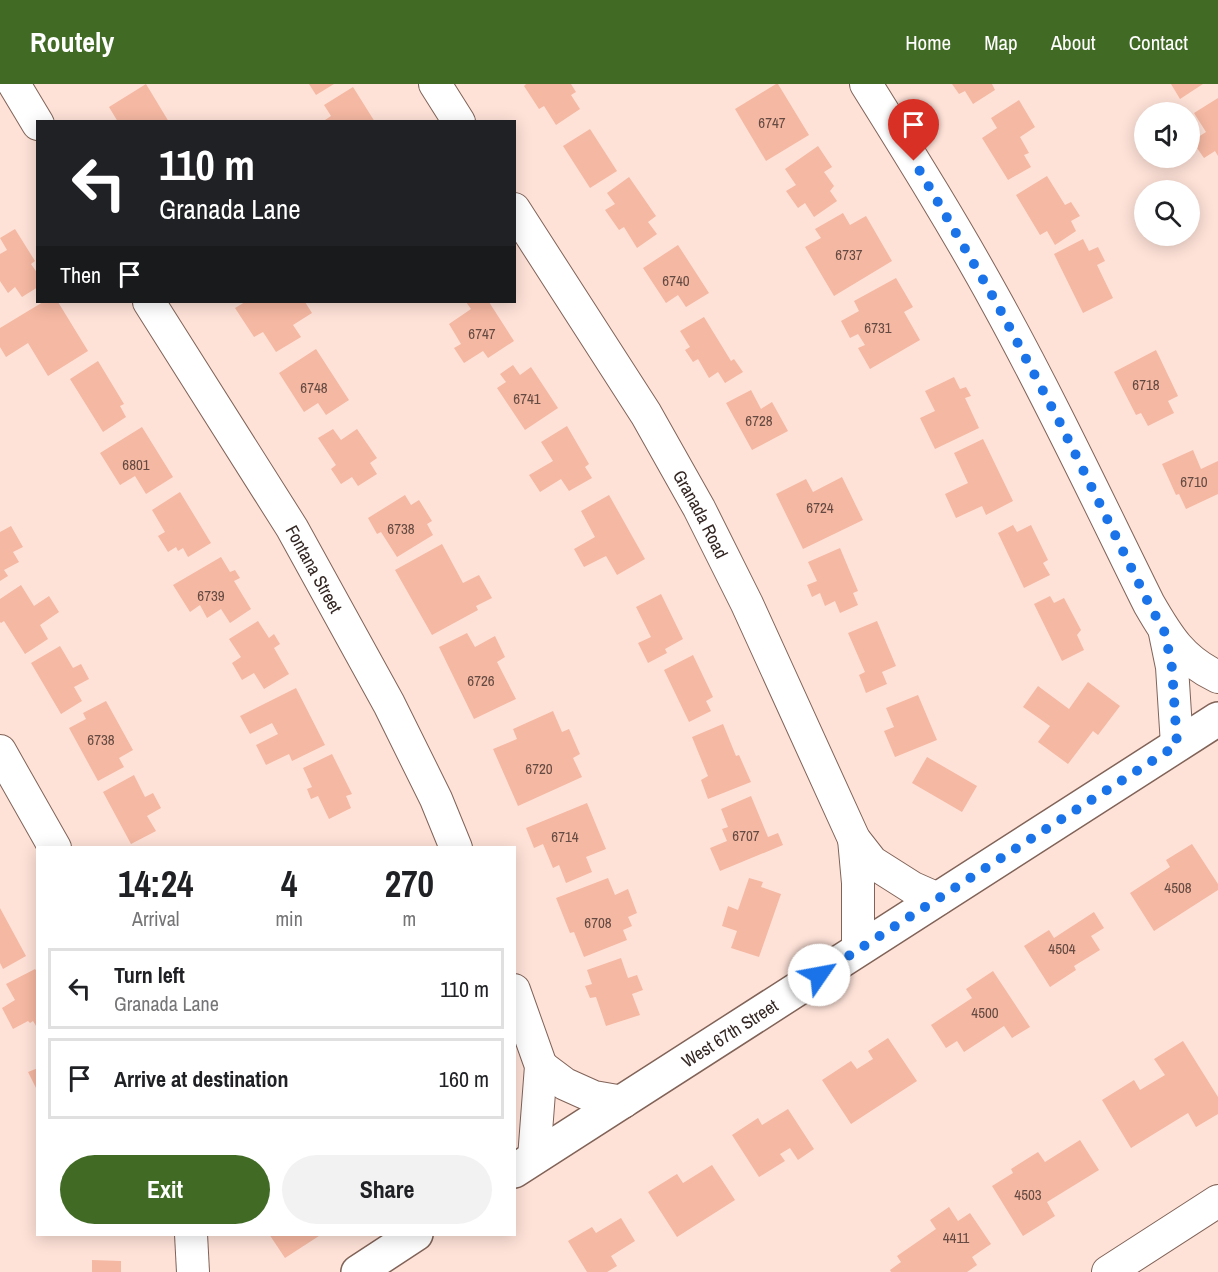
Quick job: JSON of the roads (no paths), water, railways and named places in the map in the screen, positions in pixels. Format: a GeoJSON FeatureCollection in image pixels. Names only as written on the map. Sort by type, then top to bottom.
{"type":"FeatureCollection","features":[{"type":"Feature","properties":{"kind":"street"},"geometry":{"type":"LineString","coordinates":[[14,84],[36,121]]}},
{"type":"Feature","properties":{"kind":"street"},"geometry":{"type":"LineString","coordinates":[[435,84],[458,120]]}},
{"type":"Feature","properties":{"kind":"street"},"geometry":{"type":"LineString","coordinates":[[866,84],[996,302],[1059,421],[1165,633],[1187,658],[1218,677]]}},
{"type":"Feature","properties":{"kind":"street","name":"Granada Road"},"geometry":{"type":"LineString","coordinates":[[516,212],[646,414],[699,508],[747,604],[854,839],[872,862],[912,888],[938,899]]}},
{"type":"Feature","properties":{"kind":"street","name":"Fontana Street"},"geometry":{"type":"LineString","coordinates":[[150,303],[297,538],[389,704],[436,799],[455,846]]}},
{"type":"Feature","properties":{"kind":"street"},"geometry":{"type":"LineString","coordinates":[[1165,633],[1172,668],[1177,745]]}},
{"type":"Feature","properties":{"kind":"street","name":"West 67th Street"},"geometry":{"type":"LineString","coordinates":[[524,1165],[1218,719]]}},
{"type":"Feature","properties":{"kind":"street"},"geometry":{"type":"LineString","coordinates":[[0,752],[54,846]]}},
{"type":"Feature","properties":{"kind":"street","name":"Granada Road"},"geometry":{"type":"LineString","coordinates":[[854,839],[858,883],[858,950]]}},
{"type":"Feature","properties":{"kind":"street"},"geometry":{"type":"LineString","coordinates":[[516,996],[541,1066],[524,1165]]}},
{"type":"Feature","properties":{"kind":"street"},"geometry":{"type":"LineString","coordinates":[[541,1066],[565,1084],[594,1097],[623,1102]]}},
{"type":"Feature","properties":{"kind":"street"},"geometry":{"type":"LineString","coordinates":[[1108,1272],[1218,1201]]}},
{"type":"Feature","properties":{"kind":"street"},"geometry":{"type":"LineString","coordinates":[[191,1236],[193,1272]]}},
{"type":"Feature","properties":{"kind":"street"},"geometry":{"type":"LineString","coordinates":[[358,1272],[413,1236]]}}]}
